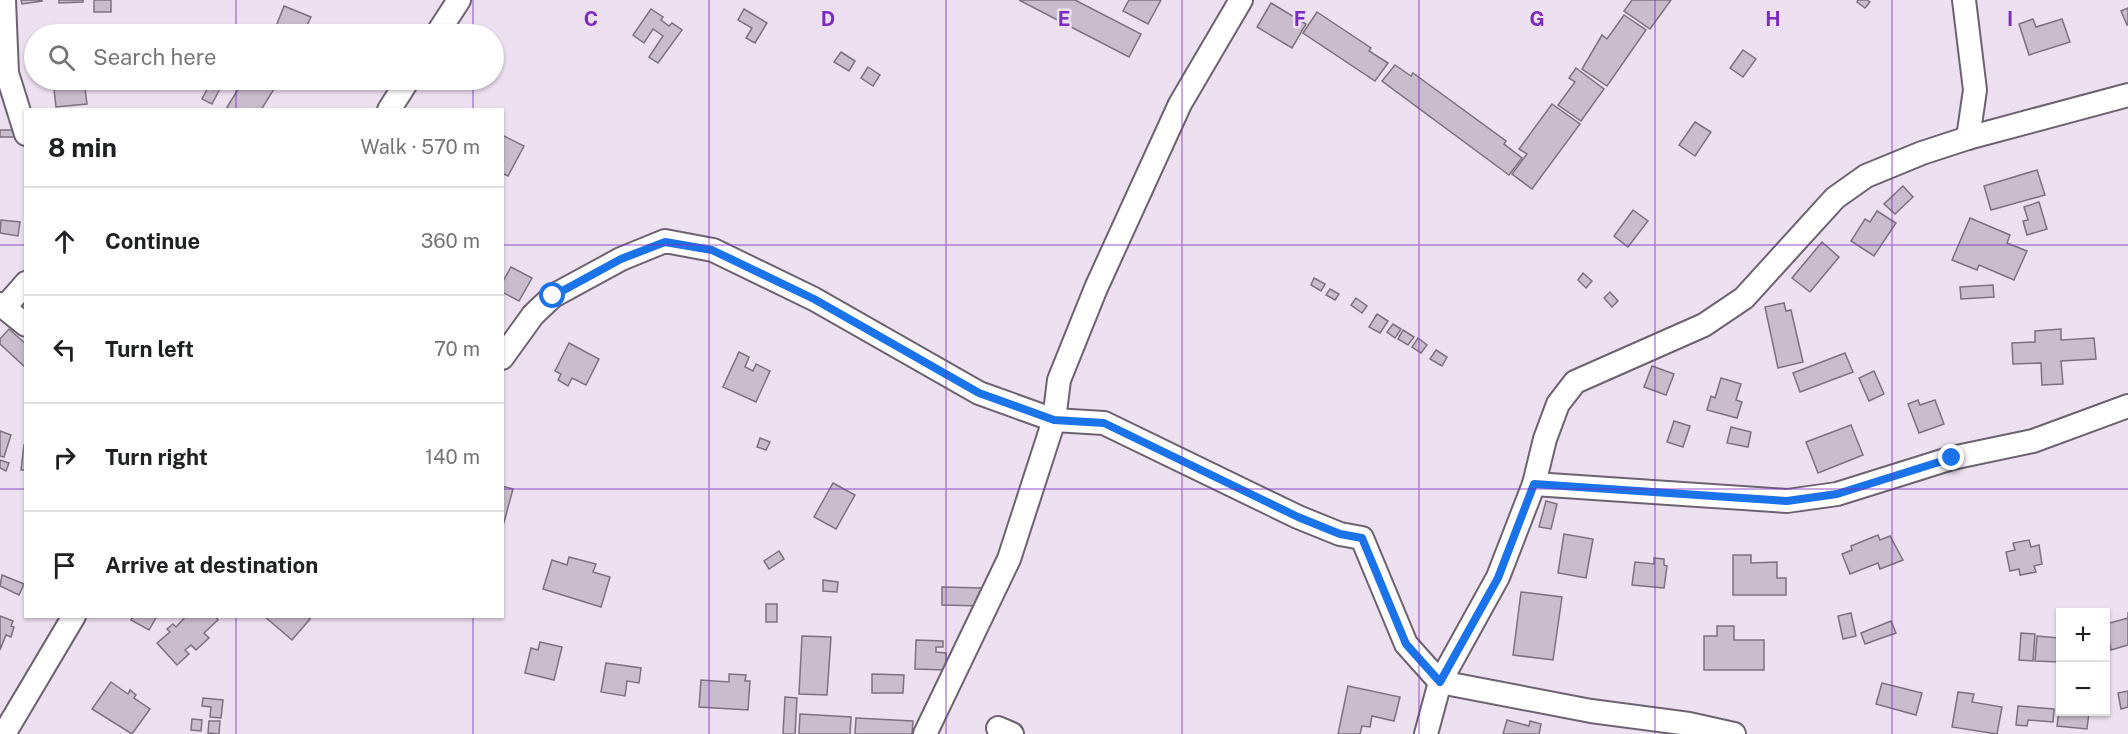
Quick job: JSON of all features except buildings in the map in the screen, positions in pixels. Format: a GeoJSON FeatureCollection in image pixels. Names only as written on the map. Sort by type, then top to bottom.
{"type":"FeatureCollection","features":[{"type":"Feature","properties":{"kind":"street"},"geometry":{"type":"LineString","coordinates":[[4,0],[7,73],[24,128]]}},
{"type":"Feature","properties":{"kind":"street"},"geometry":{"type":"LineString","coordinates":[[443,24],[459,0]]}},
{"type":"Feature","properties":{"kind":"street"},"geometry":{"type":"LineString","coordinates":[[925,734],[1009,559],[1054,420],[1059,380],[1096,288],[1180,104],[1241,0]]}},
{"type":"Feature","properties":{"kind":"street"},"geometry":{"type":"LineString","coordinates":[[1964,0],[1975,90],[1968,138]]}},
{"type":"Feature","properties":{"kind":"street"},"geometry":{"type":"LineString","coordinates":[[389,108],[401,90]]}},
{"type":"Feature","properties":{"kind":"street"},"geometry":{"type":"LineString","coordinates":[[1426,734],[1440,682],[1498,578],[1534,484],[1545,439],[1558,404],[1575,382],[1704,325],[1744,298],[1835,198],[1866,176],[1922,153],[1968,138],[2128,94]]}},
{"type":"Feature","properties":{"kind":"street"},"geometry":{"type":"LineString","coordinates":[[504,355],[533,315],[553,296],[621,259],[665,242],[712,250],[814,299],[979,393],[1054,420],[1104,423],[1298,517],[1340,534],[1362,538],[1406,644],[1440,682],[1591,711],[1689,724],[1734,734]]}},
{"type":"Feature","properties":{"kind":"street"},"geometry":{"type":"LineString","coordinates":[[24,285],[2,306],[24,323]]}},
{"type":"Feature","properties":{"kind":"street"},"geometry":{"type":"LineString","coordinates":[[1534,484],[1787,501],[1837,494],[1952,458],[2033,441],[2128,406]]}},
{"type":"Feature","properties":{"kind":"street"},"geometry":{"type":"LineString","coordinates":[[4,734],[73,618]]}},
{"type":"Feature","properties":{"kind":"route"},"geometry":{"type":"LineString","coordinates":[[553,296],[621,259],[665,242],[712,250],[814,299],[979,393],[1054,420],[1104,423],[1298,517],[1340,534],[1362,538],[1406,644],[1440,682],[1465,633],[1498,578],[1534,484],[1787,501],[1837,494],[1952,458]]}}]}
